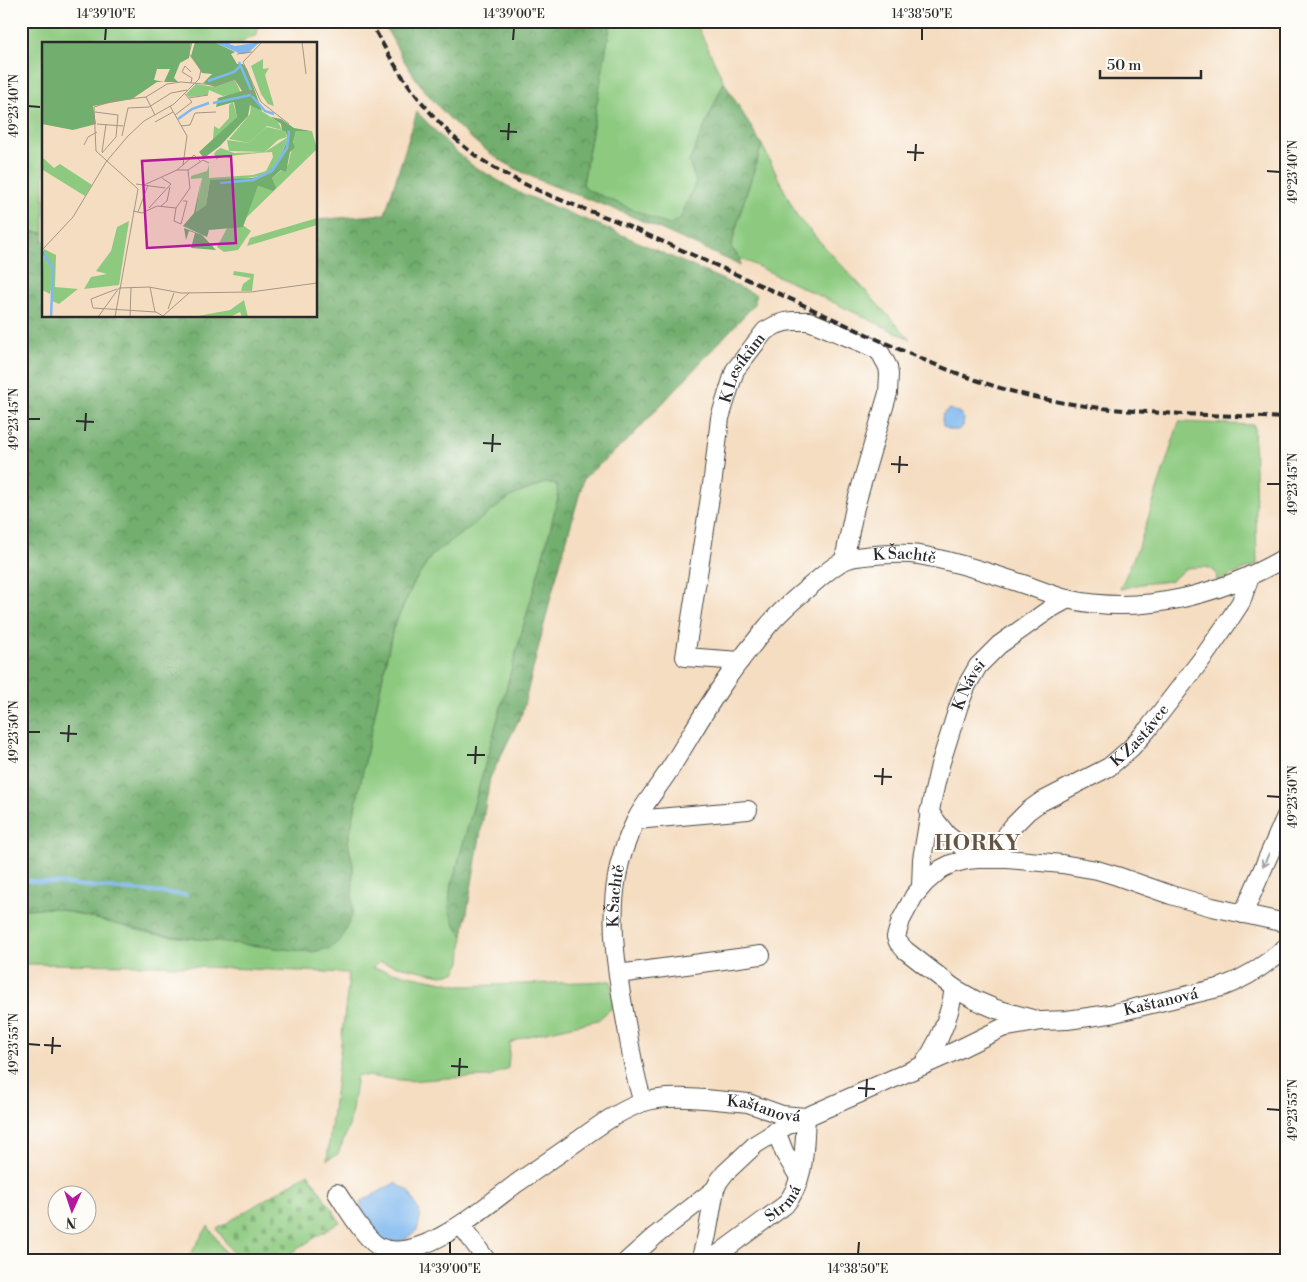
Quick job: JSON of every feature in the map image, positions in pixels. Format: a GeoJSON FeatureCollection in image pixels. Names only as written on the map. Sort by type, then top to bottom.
{"type":"FeatureCollection","features":[{"type":"Feature","properties":{"kind":"street","name":"K Lesíkům"},"geometry":{"type":"LineString","coordinates":[[740,661],[685,657],[713,478],[720,418],[735,370],[765,332],[776,325],[792,320],[809,321],[865,344],[881,354],[888,366],[888,393],[855,507],[844,560]]}},
{"type":"Feature","properties":{"kind":"street","name":"K Šachtě"},"geometry":{"type":"LineString","coordinates":[[643,1102],[636,1080],[620,995],[616,956],[614,911],[617,877],[624,848],[647,799],[665,776],[721,687],[740,661],[769,625],[828,571],[844,560],[909,554],[966,566],[1068,599],[1121,605],[1154,603],[1188,597],[1250,576],[1286,557]]}},
{"type":"Feature","properties":{"kind":"street","name":"K Zastávce"},"geometry":{"type":"LineString","coordinates":[[996,859],[1007,834],[1028,811],[1039,803],[1109,767],[1148,729],[1228,622],[1241,602],[1250,576]]}},
{"type":"Feature","properties":{"kind":"street","name":"K Návsi"},"geometry":{"type":"LineString","coordinates":[[921,887],[922,859],[940,765],[959,705],[972,675],[1000,645],[1050,608],[1068,599]]}},
{"type":"Feature","properties":{"kind":"street"},"geometry":{"type":"LineString","coordinates":[[636,820],[748,810]]}},
{"type":"Feature","properties":{"kind":"street"},"geometry":{"type":"LineString","coordinates":[[930,812],[947,835],[978,859]]}},
{"type":"Feature","properties":{"kind":"street"},"geometry":{"type":"LineString","coordinates":[[1243,914],[1286,816]]}},
{"type":"Feature","properties":{"kind":"street"},"geometry":{"type":"LineString","coordinates":[[1042,1021],[984,1005],[954,988],[905,950],[898,942],[896,937],[901,920],[914,896],[941,869],[967,860],[978,859],[1062,864],[1097,870],[1189,901],[1286,923]]}},
{"type":"Feature","properties":{"kind":"street","name":"Kaštanová"},"geometry":{"type":"LineString","coordinates":[[337,1193],[365,1234],[377,1246],[397,1250],[420,1246],[441,1237],[461,1225],[602,1123],[624,1110],[643,1102],[677,1098],[739,1102],[748,1103],[782,1115],[806,1116],[949,1054],[1002,1028],[1042,1021],[1077,1019],[1110,1014],[1222,987],[1238,982],[1253,974],[1286,947]]}},
{"type":"Feature","properties":{"kind":"street"},"geometry":{"type":"LineString","coordinates":[[618,974],[761,954]]}},
{"type":"Feature","properties":{"kind":"street"},"geometry":{"type":"LineString","coordinates":[[923,1065],[943,1028],[949,1012],[954,988]]}},
{"type":"Feature","properties":{"kind":"street"},"geometry":{"type":"LineString","coordinates":[[700,1261],[715,1190],[719,1181],[736,1161],[756,1144],[776,1131],[806,1116]]}},
{"type":"Feature","properties":{"kind":"street","name":"Strmá"},"geometry":{"type":"LineString","coordinates":[[709,1261],[786,1205],[793,1196],[803,1156],[806,1116]]}},
{"type":"Feature","properties":{"kind":"street"},"geometry":{"type":"LineString","coordinates":[[776,1131],[785,1154],[799,1177]]}},
{"type":"Feature","properties":{"kind":"street"},"geometry":{"type":"LineString","coordinates":[[627,1261],[655,1236],[715,1190]]}},
{"type":"Feature","properties":{"kind":"street"},"geometry":{"type":"LineString","coordinates":[[461,1225],[487,1261]]}},
{"type":"Feature","properties":{"kind":"green space"},"geometry":{"type":"Polygon","coordinates":[[[21,21],[259,21],[257,35],[243,42],[42,42],[42,233],[21,233],[21,21]]]}},
{"type":"Feature","properties":{"kind":"green space"},"geometry":{"type":"Polygon","coordinates":[[[382,21],[611,21],[583,184],[588,190],[668,225],[680,219],[696,182],[689,162],[724,82],[762,145],[731,247],[740,258],[740,265],[634,217],[548,184],[497,158],[463,131],[427,94],[408,67],[382,21]]]}},
{"type":"Feature","properties":{"kind":"green space"},"geometry":{"type":"Polygon","coordinates":[[[611,21],[695,21],[724,82],[689,162],[696,182],[680,219],[669,225],[587,190],[583,184],[611,21]]]}},
{"type":"Feature","properties":{"kind":"green space"},"geometry":{"type":"Polygon","coordinates":[[[417,112],[455,151],[473,166],[518,192],[611,230],[757,295],[754,305],[631,437],[584,478],[554,585],[522,713],[490,778],[463,936],[455,925],[449,910],[450,891],[549,534],[558,497],[557,485],[545,483],[512,496],[432,555],[414,583],[393,628],[348,842],[353,865],[352,916],[341,939],[331,948],[311,952],[154,934],[54,908],[21,909],[21,233],[42,233],[42,318],[318,318],[318,220],[385,214],[417,112]]]}},
{"type":"Feature","properties":{"kind":"green space"},"geometry":{"type":"Polygon","coordinates":[[[762,145],[798,218],[910,339],[740,258],[731,247],[762,145]]]}},
{"type":"Feature","properties":{"kind":"green space"},"geometry":{"type":"Polygon","coordinates":[[[1179,422],[1254,425],[1257,565],[1217,581],[1216,572],[1205,567],[1186,568],[1171,581],[1141,584],[1120,589],[1140,543],[1179,422]]]}},
{"type":"Feature","properties":{"kind":"green space"},"geometry":{"type":"Polygon","coordinates":[[[545,483],[557,485],[558,497],[450,891],[450,910],[455,925],[463,936],[461,962],[455,973],[441,975],[379,962],[372,968],[463,986],[611,981],[613,1007],[598,1020],[524,1037],[510,1043],[508,1068],[490,1077],[409,1081],[357,1075],[350,1123],[338,1154],[327,1160],[348,973],[153,965],[21,964],[21,909],[54,908],[154,934],[311,952],[331,948],[352,916],[353,865],[348,842],[393,628],[414,583],[432,555],[512,496],[545,483]]]}},
{"type":"Feature","properties":{"kind":"green space"},"geometry":{"type":"Polygon","coordinates":[[[308,1173],[340,1222],[278,1261],[238,1261],[217,1229],[308,1173]]]}},
{"type":"Feature","properties":{"kind":"green space"},"geometry":{"type":"Polygon","coordinates":[[[208,1226],[231,1261],[186,1261],[208,1226]]]}},
{"type":"Feature","properties":{"kind":"water"},"geometry":{"type":"Polygon","coordinates":[[[950,409],[960,413],[964,419],[963,426],[958,430],[950,430],[943,426],[943,414],[950,409]]]}},
{"type":"Feature","properties":{"kind":"water"},"geometry":{"type":"Polygon","coordinates":[[[395,1183],[409,1191],[421,1216],[417,1230],[403,1241],[388,1244],[369,1232],[360,1202],[395,1183]]]}},
{"type":"Feature","properties":{"kind":"waterway"},"geometry":{"type":"LineString","coordinates":[[21,880],[186,895]]}},
{"type":"Feature","properties":{"kind":"railway"},"geometry":{"type":"LineString","coordinates":[[370,21],[400,73],[430,112],[459,142],[495,168],[545,193],[614,220],[922,359],[1005,389],[1065,403],[1159,413],[1286,418]]}},
{"type":"Feature","properties":{"kind":"district","name":"HORKY"},"geometry":{"type":"Point","coordinates":[978,844]}}]}
